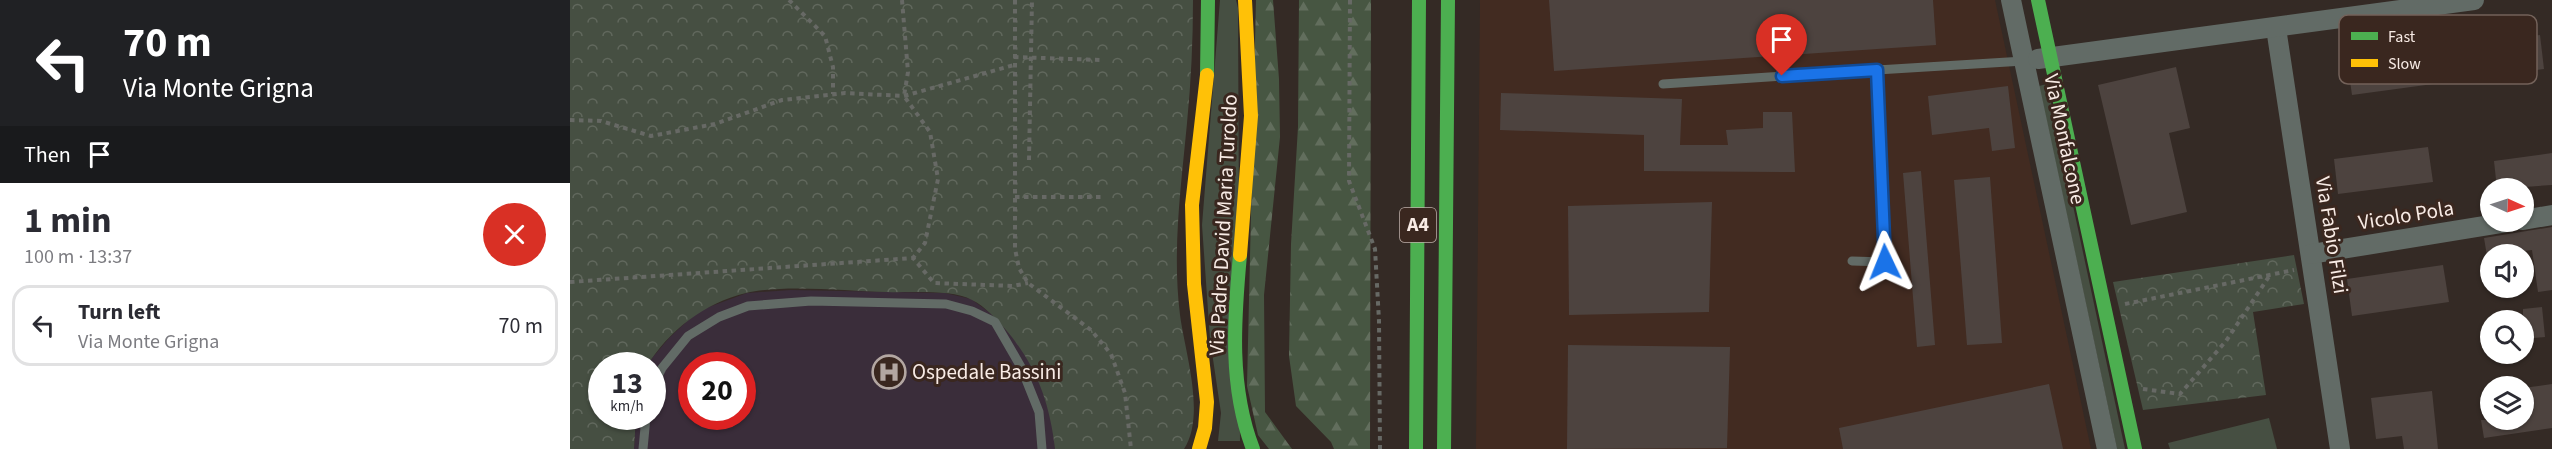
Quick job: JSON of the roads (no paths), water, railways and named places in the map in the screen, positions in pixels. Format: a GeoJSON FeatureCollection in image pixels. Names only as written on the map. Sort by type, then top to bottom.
{"type":"FeatureCollection","features":[{"type":"Feature","properties":{"kind":"main road","name":"Via Padre David Maria Turoldo"},"geometry":{"type":"LineString","coordinates":[[1199,449],[1207,402],[1194,284],[1192,205],[1208,63],[1208,0]]}},
{"type":"Feature","properties":{"kind":"main road","name":"Via Padre David Maria Turoldo"},"geometry":{"type":"LineString","coordinates":[[1245,0],[1251,77],[1251,155],[1237,308],[1236,367],[1240,411],[1245,434],[1253,449]]}},
{"type":"Feature","properties":{"kind":"main road","name":"A4"},"geometry":{"type":"LineString","coordinates":[[1416,449],[1419,0]]}},
{"type":"Feature","properties":{"kind":"main road","name":"A4"},"geometry":{"type":"LineString","coordinates":[[1444,449],[1448,0]]}},
{"type":"Feature","properties":{"kind":"main road","name":"Via Monfalcone"},"geometry":{"type":"LineString","coordinates":[[2038,0],[2135,449]]}},
{"type":"Feature","properties":{"kind":"street"},"geometry":{"type":"LineString","coordinates":[[2011,0],[2024,61],[2339,19]]}},
{"type":"Feature","properties":{"kind":"street"},"geometry":{"type":"LineString","coordinates":[[2367,15],[2471,0]]}},
{"type":"Feature","properties":{"kind":"street","name":"Via Fabio Filzi"},"geometry":{"type":"LineString","coordinates":[[2276,28],[2340,449]]}},
{"type":"Feature","properties":{"kind":"street","name":"Via Monfalcone"},"geometry":{"type":"LineString","coordinates":[[2024,61],[2107,449]]}},
{"type":"Feature","properties":{"kind":"street"},"geometry":{"type":"LineString","coordinates":[[2534,218],[2552,215]]}},
{"type":"Feature","properties":{"kind":"street","name":"Vicolo Pola"},"geometry":{"type":"LineString","coordinates":[[2312,262],[2480,228]]}},
{"type":"Feature","properties":{"kind":"lane","name":"Via Monfalcone"},"geometry":{"type":"LineString","coordinates":[[1663,84],[2024,61]]}},
{"type":"Feature","properties":{"kind":"lane"},"geometry":{"type":"LineString","coordinates":[[1852,261],[1885,262],[1877,70]]}},
{"type":"Feature","properties":{"kind":"lane"},"geometry":{"type":"LineString","coordinates":[[666,363],[688,336],[719,317],[748,306],[811,301],[946,304],[972,311],[995,322],[1021,367],[1039,412],[1042,449]]}},
{"type":"Feature","properties":{"kind":"lane"},"geometry":{"type":"LineString","coordinates":[[643,449],[645,430]]}},
{"type":"Feature","properties":{"kind":"place","name":"Ospedale Bassini"},"geometry":{"type":"Point","coordinates":[889,372]}}]}
